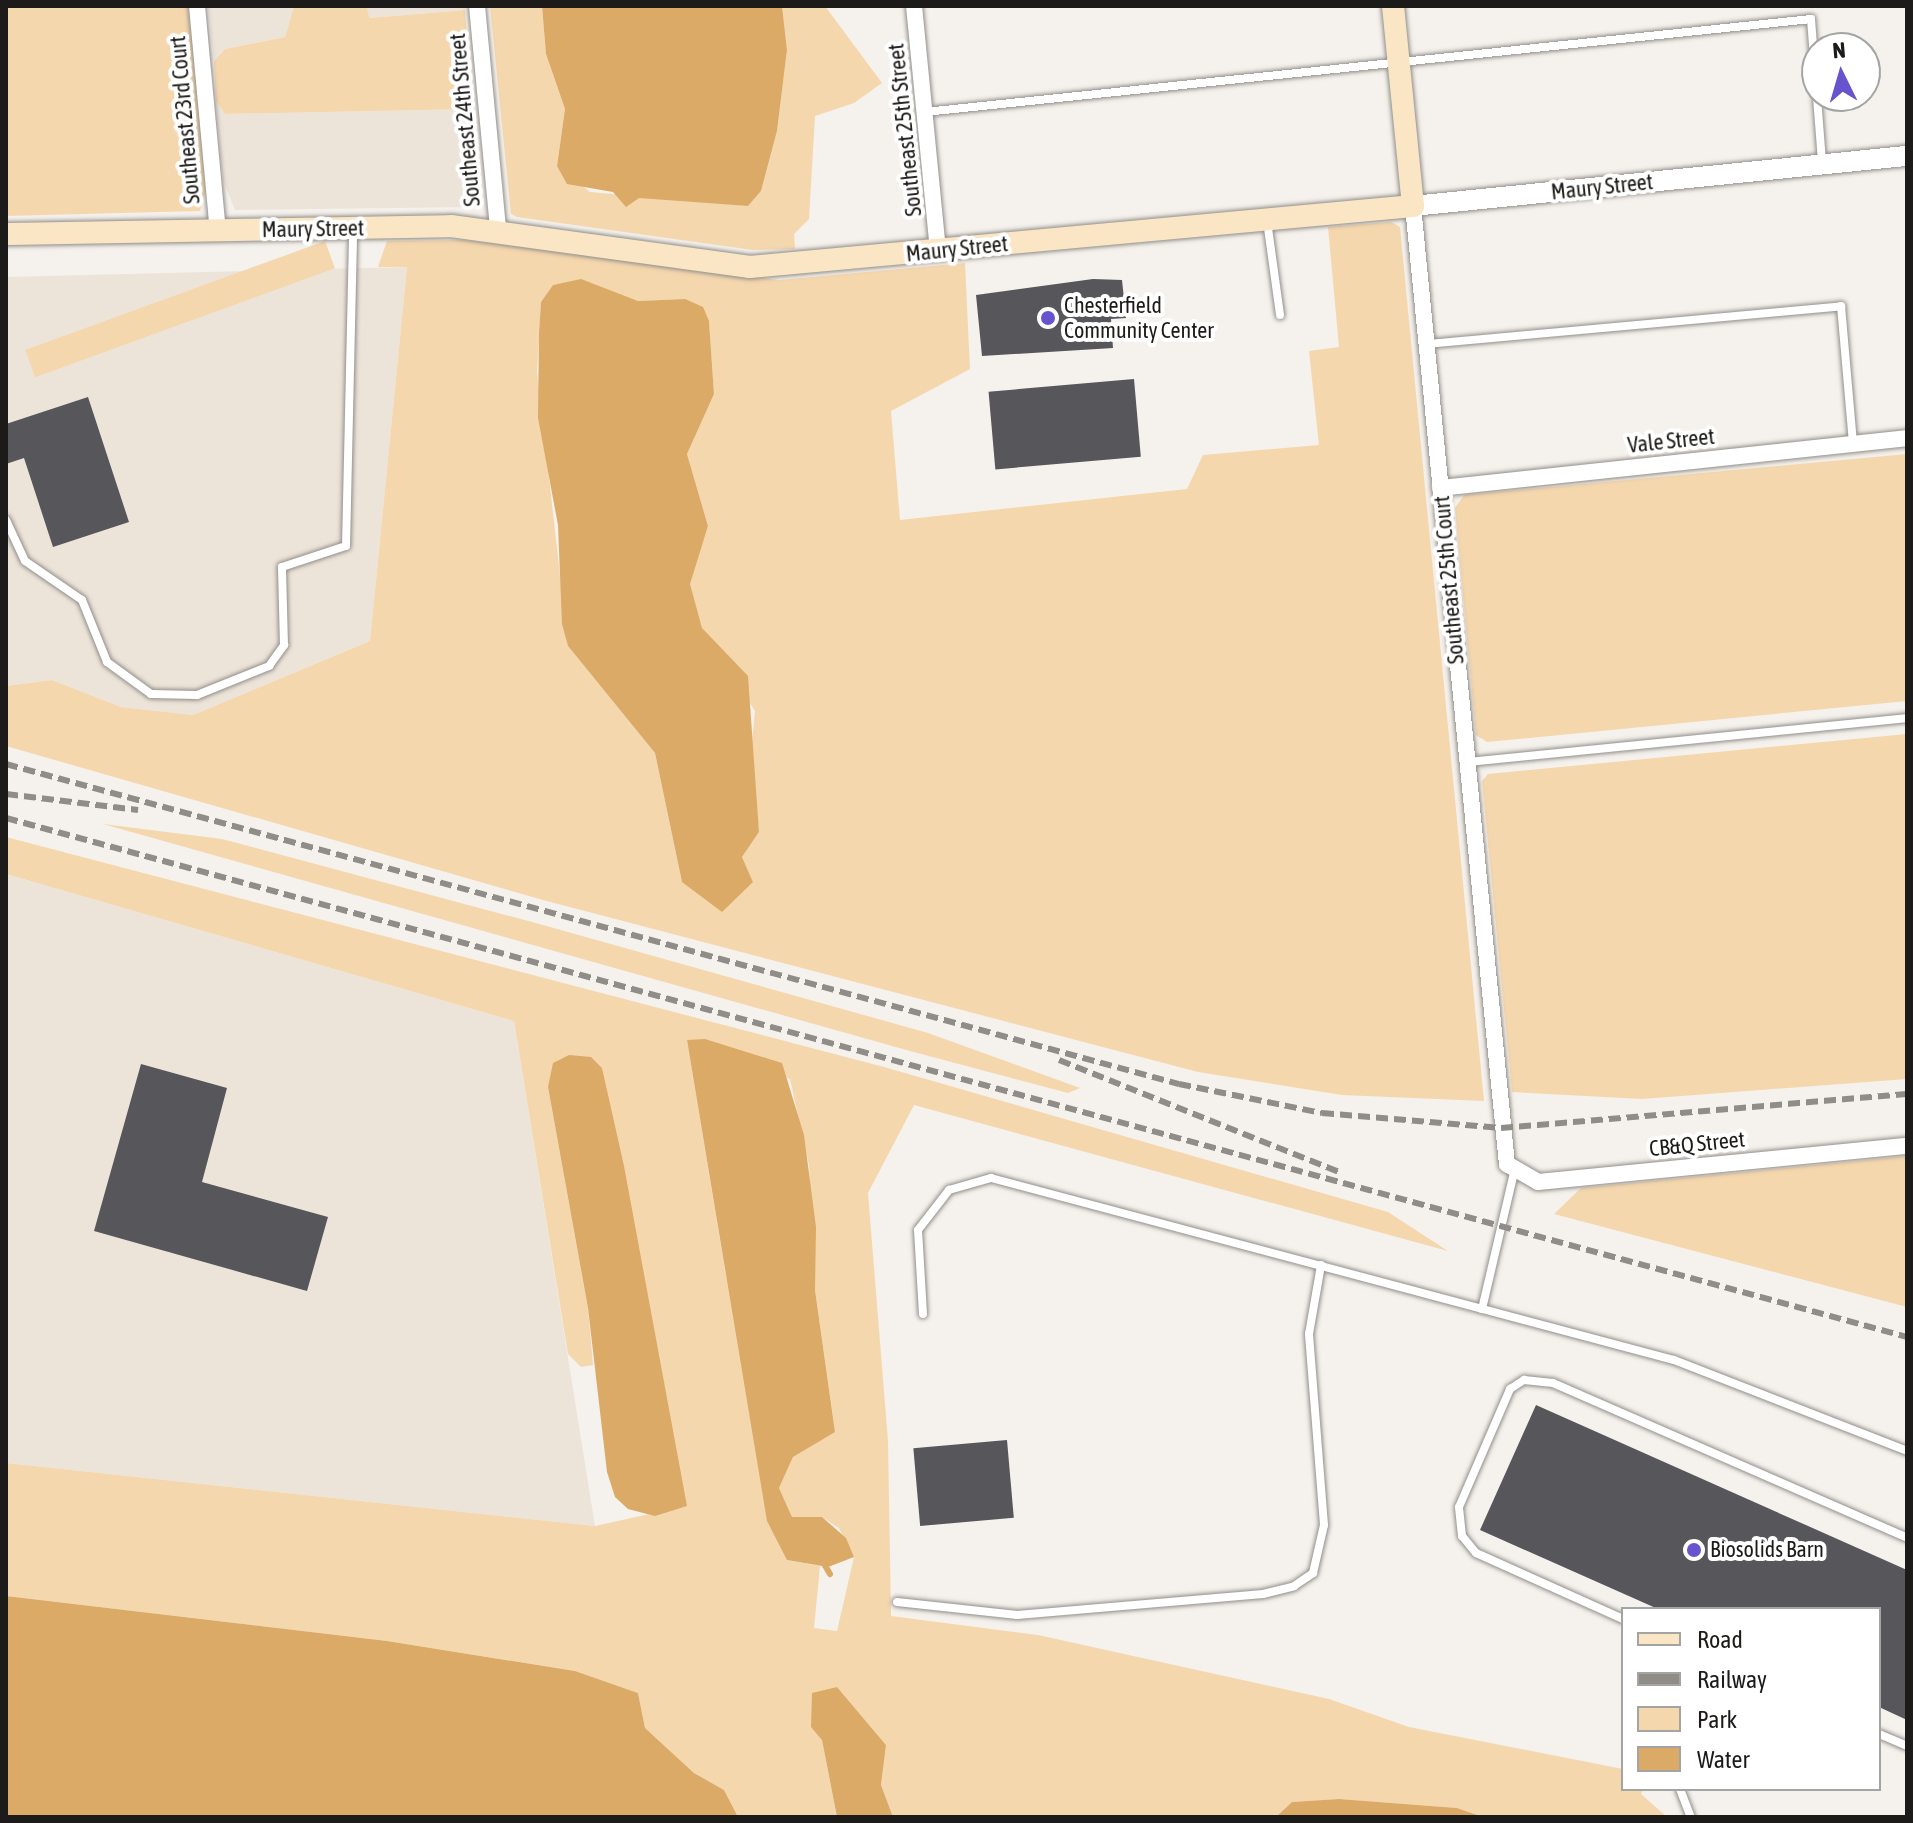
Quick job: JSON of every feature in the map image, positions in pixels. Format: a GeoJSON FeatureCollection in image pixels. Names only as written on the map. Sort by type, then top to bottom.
{"type":"FeatureCollection","features":[{"type":"Feature","properties":{"kind":"main road","name":"Southeast 25th Court"},"geometry":{"type":"LineString","coordinates":[[1393,6],[1413,206]]}},
{"type":"Feature","properties":{"kind":"main road","name":"Maury Street"},"geometry":{"type":"LineString","coordinates":[[6,234],[353,228],[498,230],[750,267],[1413,206]]}},
{"type":"Feature","properties":{"kind":"street","name":"Southeast 23rd Court"},"geometry":{"type":"LineString","coordinates":[[197,6],[218,231]]}},
{"type":"Feature","properties":{"kind":"street","name":"Southeast 24th Street"},"geometry":{"type":"LineString","coordinates":[[477,6],[498,230]]}},
{"type":"Feature","properties":{"kind":"street","name":"Southeast 25th Street"},"geometry":{"type":"LineString","coordinates":[[914,6],[938,250]]}},
{"type":"Feature","properties":{"kind":"street","name":"Maury Street"},"geometry":{"type":"LineString","coordinates":[[1413,206],[1907,156]]}},
{"type":"Feature","properties":{"kind":"street","name":"Southeast 25th Court"},"geometry":{"type":"LineString","coordinates":[[1413,206],[1503,1154],[1514,1173]]}},
{"type":"Feature","properties":{"kind":"street","name":"Vale Street"},"geometry":{"type":"LineString","coordinates":[[1440,488],[1907,438]]}},
{"type":"Feature","properties":{"kind":"street","name":"CB&Q Street"},"geometry":{"type":"LineString","coordinates":[[1514,1173],[1538,1182],[1907,1146]]}},
{"type":"Feature","properties":{"kind":"lane"},"geometry":{"type":"LineString","coordinates":[[925,112],[1811,19],[1822,166]]}},
{"type":"Feature","properties":{"kind":"lane"},"geometry":{"type":"LineString","coordinates":[[1266,220],[1280,315]]}},
{"type":"Feature","properties":{"kind":"lane"},"geometry":{"type":"LineString","coordinates":[[6,520],[25,561],[82,600],[107,662],[151,694],[197,695],[269,666],[284,645],[282,567],[346,546],[353,228]]}},
{"type":"Feature","properties":{"kind":"lane"},"geometry":{"type":"LineString","coordinates":[[1426,344],[1841,306],[1853,444]]}},
{"type":"Feature","properties":{"kind":"lane"},"geometry":{"type":"LineString","coordinates":[[1466,762],[1907,718]]}},
{"type":"Feature","properties":{"kind":"lane"},"geometry":{"type":"LineString","coordinates":[[1482,1309],[1514,1173]]}},
{"type":"Feature","properties":{"kind":"lane"},"geometry":{"type":"LineString","coordinates":[[923,1314],[918,1230],[949,1190],[991,1178],[1729,1378],[1907,1451]]}},
{"type":"Feature","properties":{"kind":"lane"},"geometry":{"type":"LineString","coordinates":[[897,1602],[1017,1615],[1263,1594],[1294,1586],[1313,1573],[1324,1525],[1309,1334],[1321,1265]]}},
{"type":"Feature","properties":{"kind":"lane"},"geometry":{"type":"LineString","coordinates":[[1621,1618],[1476,1553],[1462,1536],[1459,1507],[1510,1389],[1524,1380],[1553,1383],[1907,1538]]}},
{"type":"Feature","properties":{"kind":"lane"},"geometry":{"type":"LineString","coordinates":[[1881,1735],[1907,1746]]}},
{"type":"Feature","properties":{"kind":"lane"},"geometry":{"type":"LineString","coordinates":[[1680,1791],[1691,1817]]}},
{"type":"Feature","properties":{"kind":"shaded area"},"geometry":{"type":"Polygon","coordinates":[[[208,6],[294,6],[285,37],[225,49],[214,61],[208,6]]]}},
{"type":"Feature","properties":{"kind":"shaded area"},"geometry":{"type":"Polygon","coordinates":[[[367,6],[465,6],[465,10],[368,18],[367,6]]]}},
{"type":"Feature","properties":{"kind":"shaded area"},"geometry":{"type":"Polygon","coordinates":[[[216,101],[225,114],[472,109],[476,207],[235,210],[223,180],[216,101]]]}},
{"type":"Feature","properties":{"kind":"shaded area"},"geometry":{"type":"Polygon","coordinates":[[[407,267],[370,641],[193,715],[121,707],[52,680],[6,686],[6,277],[407,267]]]}},
{"type":"Feature","properties":{"kind":"shaded area"},"geometry":{"type":"Polygon","coordinates":[[[6,874],[514,1021],[595,1526],[6,1463],[6,874]]]}},
{"type":"Feature","properties":{"kind":"green space"},"geometry":{"type":"Polygon","coordinates":[[[6,6],[189,6],[206,190],[200,211],[6,216],[6,6]]]}},
{"type":"Feature","properties":{"kind":"green space"},"geometry":{"type":"Polygon","coordinates":[[[294,6],[367,6],[369,18],[465,10],[472,109],[225,114],[216,101],[214,61],[225,49],[285,37],[294,6]]]}},
{"type":"Feature","properties":{"kind":"green space"},"geometry":{"type":"Polygon","coordinates":[[[490,6],[542,6],[546,54],[565,109],[557,166],[590,192],[748,206],[761,191],[777,131],[787,50],[782,6],[825,6],[882,83],[854,103],[815,116],[809,219],[794,234],[795,249],[753,250],[517,217],[511,214],[490,6]]]}},
{"type":"Feature","properties":{"kind":"green space"},"geometry":{"type":"Polygon","coordinates":[[[1391,222],[1400,227],[1484,1101],[1342,1095],[1198,1072],[543,900],[6,746],[6,686],[52,680],[121,707],[193,715],[370,641],[407,267],[378,267],[387,241],[464,240],[779,280],[965,263],[970,369],[891,411],[900,520],[1187,489],[1203,455],[1319,445],[1309,351],[1339,347],[1328,227],[1391,222]],[[581,280],[553,285],[541,302],[537,371],[568,646],[655,753],[682,882],[753,882],[742,857],[759,832],[751,752],[755,711],[702,628],[689,584],[708,526],[687,454],[714,394],[709,321],[685,299],[638,301],[581,280]]]}},
{"type":"Feature","properties":{"kind":"green space"},"geometry":{"type":"Polygon","coordinates":[[[325,241],[335,268],[35,377],[25,350],[325,241]]]}},
{"type":"Feature","properties":{"kind":"green space"},"geometry":{"type":"Polygon","coordinates":[[[1907,454],[1907,701],[1487,742],[1476,735],[1455,508],[1464,495],[1907,454]]]}},
{"type":"Feature","properties":{"kind":"green space"},"geometry":{"type":"Polygon","coordinates":[[[1907,734],[1907,1079],[1642,1099],[1512,1092],[1482,781],[1488,774],[1907,734]]]}},
{"type":"Feature","properties":{"kind":"green space"},"geometry":{"type":"Polygon","coordinates":[[[103,824],[222,839],[543,925],[928,1033],[1080,1088],[1068,1093],[910,1051],[103,824]]]}},
{"type":"Feature","properties":{"kind":"green space"},"geometry":{"type":"Polygon","coordinates":[[[6,837],[884,1067],[1388,1212],[1448,1251],[914,1105],[868,1193],[888,1441],[891,1616],[1038,1635],[1329,1699],[1409,1727],[1621,1769],[1621,1791],[1642,1791],[1641,1794],[1667,1817],[1483,1817],[1457,1808],[1339,1799],[1292,1802],[1276,1817],[893,1817],[881,1785],[886,1745],[837,1687],[822,1740],[837,1817],[738,1817],[724,1790],[694,1773],[645,1728],[638,1693],[575,1671],[387,1641],[6,1596],[6,1463],[595,1526],[686,1506],[602,1068],[548,1087],[588,1308],[593,1365],[581,1367],[568,1354],[514,1021],[6,874],[6,837]],[[687,1040],[726,1275],[787,1560],[820,1566],[814,1628],[837,1631],[854,1557],[839,1528],[822,1517],[792,1517],[779,1488],[793,1457],[835,1431],[815,1290],[809,1165],[790,1079],[705,1040],[687,1040]]]}},
{"type":"Feature","properties":{"kind":"green space"},"geometry":{"type":"Polygon","coordinates":[[[1907,1156],[1907,1307],[1554,1214],[1581,1188],[1907,1156]]]}},
{"type":"Feature","properties":{"kind":"water"},"geometry":{"type":"Polygon","coordinates":[[[542,6],[782,6],[787,50],[777,131],[761,191],[748,206],[639,198],[626,207],[613,192],[567,184],[557,166],[565,109],[546,54],[542,6]]]}},
{"type":"Feature","properties":{"kind":"water"},"geometry":{"type":"Polygon","coordinates":[[[581,279],[638,301],[685,299],[703,307],[709,321],[714,394],[687,454],[708,526],[690,584],[702,628],[748,676],[759,832],[742,857],[753,882],[722,912],[682,882],[655,753],[568,646],[562,624],[558,525],[538,418],[539,333],[541,302],[553,285],[581,279]]]}},
{"type":"Feature","properties":{"kind":"water"},"geometry":{"type":"Polygon","coordinates":[[[705,1039],[782,1063],[804,1135],[816,1227],[815,1290],[835,1432],[793,1457],[779,1488],[792,1517],[822,1517],[846,1538],[854,1557],[828,1567],[787,1560],[767,1521],[687,1040],[705,1039]]]}},
{"type":"Feature","properties":{"kind":"water"},"geometry":{"type":"Polygon","coordinates":[[[569,1055],[591,1057],[602,1068],[624,1166],[687,1506],[655,1516],[628,1509],[615,1497],[607,1472],[588,1308],[548,1087],[553,1063],[569,1055]]]}},
{"type":"Feature","properties":{"kind":"water"},"geometry":{"type":"Polygon","coordinates":[[[6,1596],[387,1641],[575,1671],[638,1693],[645,1728],[694,1773],[724,1790],[738,1817],[6,1817],[6,1596]]]}},
{"type":"Feature","properties":{"kind":"water"},"geometry":{"type":"Polygon","coordinates":[[[837,1687],[886,1745],[881,1785],[893,1817],[837,1817],[822,1740],[811,1727],[812,1693],[837,1687]]]}},
{"type":"Feature","properties":{"kind":"water"},"geometry":{"type":"Polygon","coordinates":[[[1339,1799],[1457,1808],[1483,1817],[1276,1817],[1292,1802],[1339,1799]]]}},
{"type":"Feature","properties":{"kind":"building","name":"Chesterfield Community Center"},"geometry":{"type":"Polygon","coordinates":[[[1093,279],[1122,280],[1126,318],[1111,319],[1113,348],[982,356],[976,295],[1093,279]]]}},
{"type":"Feature","properties":{"kind":"building"},"geometry":{"type":"Polygon","coordinates":[[[1134,379],[1141,457],[995,469],[989,392],[1134,379]]]}},
{"type":"Feature","properties":{"kind":"building"},"geometry":{"type":"Polygon","coordinates":[[[88,397],[129,522],[53,547],[24,458],[6,464],[6,424],[88,397]]]}},
{"type":"Feature","properties":{"kind":"building"},"geometry":{"type":"Polygon","coordinates":[[[141,1064],[227,1088],[202,1182],[328,1217],[307,1291],[94,1231],[141,1064]]]}},
{"type":"Feature","properties":{"kind":"building","name":"Biosolids Barn"},"geometry":{"type":"Polygon","coordinates":[[[1536,1405],[1907,1570],[1907,1720],[1881,1708],[1881,1607],[1653,1607],[1480,1530],[1536,1405]]]}},
{"type":"Feature","properties":{"kind":"building"},"geometry":{"type":"Polygon","coordinates":[[[1007,1440],[1014,1518],[920,1526],[913,1448],[1007,1440]]]}},
{"type":"Feature","properties":{"kind":"waterway"},"geometry":{"type":"LineString","coordinates":[[823,1562],[830,1574]]}},
{"type":"Feature","properties":{"kind":"railway"},"geometry":{"type":"LineString","coordinates":[[6,764],[1179,1084],[1322,1113],[1501,1128],[1907,1094]]}},
{"type":"Feature","properties":{"kind":"railway"},"geometry":{"type":"LineString","coordinates":[[6,794],[138,810]]}},
{"type":"Feature","properties":{"kind":"railway"},"geometry":{"type":"LineString","coordinates":[[6,818],[1907,1337]]}},
{"type":"Feature","properties":{"kind":"railway"},"geometry":{"type":"LineString","coordinates":[[1059,1060],[1341,1173]]}},
{"type":"Feature","properties":{"kind":"place","name":"Chesterfield Community Center"},"geometry":{"type":"Point","coordinates":[1048,318]}},
{"type":"Feature","properties":{"kind":"place","name":"Biosolids Barn"},"geometry":{"type":"Point","coordinates":[1694,1550]}}]}
